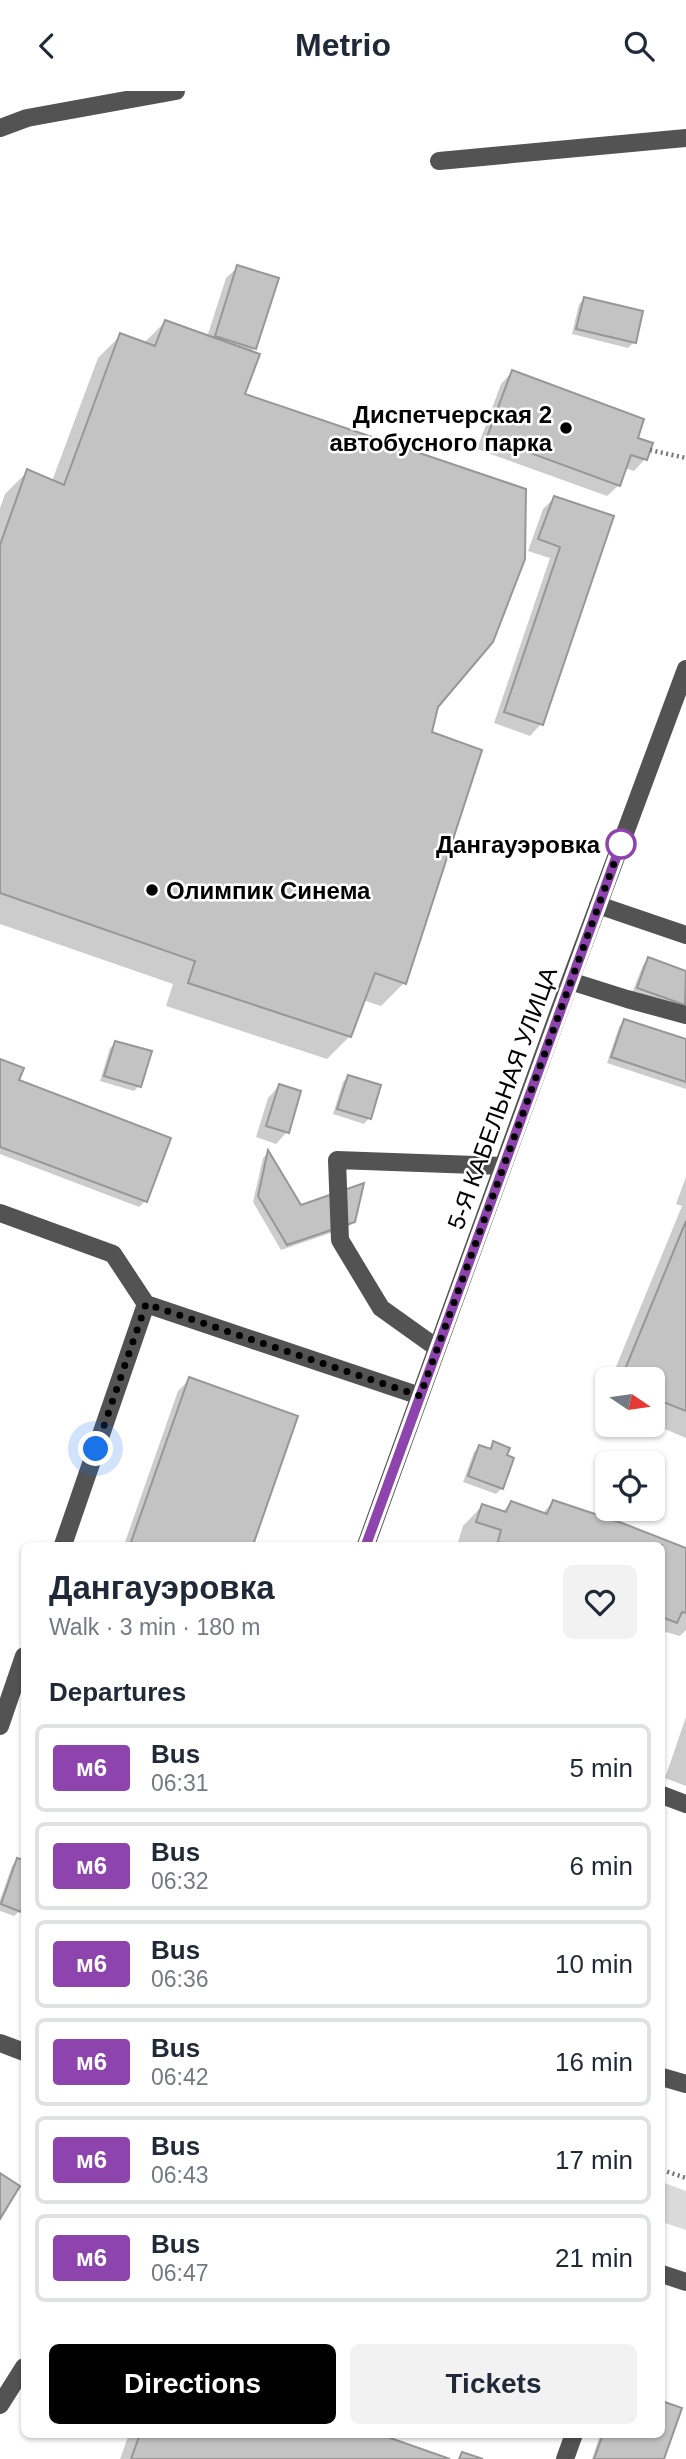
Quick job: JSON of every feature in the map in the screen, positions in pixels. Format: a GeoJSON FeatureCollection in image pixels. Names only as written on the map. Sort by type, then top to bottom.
{"type":"FeatureCollection","features":[{"type":"Feature","properties":{"kind":"street"},"geometry":{"type":"LineString","coordinates":[[0,128],[27,118],[176,91]]}},
{"type":"Feature","properties":{"kind":"street"},"geometry":{"type":"LineString","coordinates":[[439,161],[686,138]]}},
{"type":"Feature","properties":{"kind":"street","name":"5-Я КАБЕЛЬНАЯ УЛИЦА"},"geometry":{"type":"LineString","coordinates":[[367,1542],[686,669]]}},
{"type":"Feature","properties":{"kind":"street"},"geometry":{"type":"LineString","coordinates":[[598,905],[686,935]]}},
{"type":"Feature","properties":{"kind":"street"},"geometry":{"type":"LineString","coordinates":[[570,981],[686,1015]]}},
{"type":"Feature","properties":{"kind":"street"},"geometry":{"type":"LineString","coordinates":[[437,1348],[382,1308],[340,1240],[337,1160],[503,1166]]}},
{"type":"Feature","properties":{"kind":"street"},"geometry":{"type":"LineString","coordinates":[[0,1213],[113,1254],[146,1304],[420,1396]]}},
{"type":"Feature","properties":{"kind":"street"},"geometry":{"type":"LineString","coordinates":[[64,1542],[146,1304]]}},
{"type":"Feature","properties":{"kind":"street"},"geometry":{"type":"LineString","coordinates":[[0,1726],[21,1664]]}},
{"type":"Feature","properties":{"kind":"street"},"geometry":{"type":"LineString","coordinates":[[665,1796],[686,1804]]}},
{"type":"Feature","properties":{"kind":"street"},"geometry":{"type":"LineString","coordinates":[[0,2043],[21,2051]]}},
{"type":"Feature","properties":{"kind":"street"},"geometry":{"type":"LineString","coordinates":[[665,2078],[686,2084]]}},
{"type":"Feature","properties":{"kind":"street"},"geometry":{"type":"LineString","coordinates":[[665,2275],[686,2282]]}},
{"type":"Feature","properties":{"kind":"street"},"geometry":{"type":"LineString","coordinates":[[0,2405],[21,2372]]}},
{"type":"Feature","properties":{"kind":"street"},"geometry":{"type":"LineString","coordinates":[[565,2459],[573,2438]]}},
{"type":"Feature","properties":{"kind":"path"},"geometry":{"type":"LineString","coordinates":[[650,450],[686,458]]}},
{"type":"Feature","properties":{"kind":"path"},"geometry":{"type":"LineString","coordinates":[[665,2171],[686,2178]]}},
{"type":"Feature","properties":{"kind":"shaded area"},"geometry":{"type":"Polygon","coordinates":[[[665,2183],[686,2191],[686,2230],[665,2223],[665,2183]]]}},
{"type":"Feature","properties":{"kind":"building"},"geometry":{"type":"Polygon","coordinates":[[[237,265],[279,278],[256,349],[215,336],[237,265]]]}},
{"type":"Feature","properties":{"kind":"building"},"geometry":{"type":"Polygon","coordinates":[[[584,297],[643,311],[636,343],[576,329],[584,297]]]}},
{"type":"Feature","properties":{"kind":"building"},"geometry":{"type":"Polygon","coordinates":[[[165,320],[260,354],[245,394],[526,489],[525,559],[493,642],[438,707],[432,732],[482,750],[406,984],[375,973],[351,1037],[188,983],[195,961],[0,893],[0,545],[27,469],[64,485],[120,333],[155,346],[165,320]]]}},
{"type":"Feature","properties":{"kind":"building","name":"Диспетчерская 2 автобусного парка"},"geometry":{"type":"Polygon","coordinates":[[[512,370],[644,419],[638,438],[653,443],[647,460],[631,455],[620,486],[487,437],[512,370]]]}},
{"type":"Feature","properties":{"kind":"building"},"geometry":{"type":"Polygon","coordinates":[[[554,496],[614,516],[543,725],[504,712],[560,547],[538,539],[554,496]]]}},
{"type":"Feature","properties":{"kind":"building"},"geometry":{"type":"Polygon","coordinates":[[[648,957],[686,971],[685,1005],[637,988],[648,957]]]}},
{"type":"Feature","properties":{"kind":"building"},"geometry":{"type":"Polygon","coordinates":[[[624,1019],[686,1039],[686,1082],[611,1057],[624,1019]]]}},
{"type":"Feature","properties":{"kind":"building"},"geometry":{"type":"Polygon","coordinates":[[[115,1041],[152,1051],[141,1087],[104,1076],[115,1041]]]}},
{"type":"Feature","properties":{"kind":"building"},"geometry":{"type":"Polygon","coordinates":[[[0,1059],[24,1068],[19,1080],[171,1138],[147,1202],[0,1147],[0,1059]]]}},
{"type":"Feature","properties":{"kind":"building"},"geometry":{"type":"Polygon","coordinates":[[[348,1075],[381,1085],[371,1119],[337,1109],[348,1075]]]}},
{"type":"Feature","properties":{"kind":"building"},"geometry":{"type":"Polygon","coordinates":[[[279,1084],[301,1091],[289,1133],[266,1126],[279,1084]]]}},
{"type":"Feature","properties":{"kind":"building"},"geometry":{"type":"Polygon","coordinates":[[[268,1150],[301,1205],[364,1183],[355,1222],[287,1245],[258,1196],[268,1150]]]}},
{"type":"Feature","properties":{"kind":"building"},"geometry":{"type":"Polygon","coordinates":[[[686,1221],[686,1411],[665,1403],[665,1367],[626,1367],[686,1221]]]}},
{"type":"Feature","properties":{"kind":"building"},"geometry":{"type":"Polygon","coordinates":[[[189,1377],[298,1416],[254,1542],[131,1542],[189,1377]]]}},
{"type":"Feature","properties":{"kind":"building"},"geometry":{"type":"Polygon","coordinates":[[[493,1441],[510,1448],[507,1455],[514,1458],[503,1489],[468,1476],[479,1445],[491,1449],[493,1441]]]}},
{"type":"Feature","properties":{"kind":"building"},"geometry":{"type":"Polygon","coordinates":[[[553,1500],[595,1514],[595,1521],[616,1521],[686,1548],[686,1613],[682,1612],[677,1623],[665,1618],[665,1542],[498,1542],[501,1530],[476,1522],[482,1504],[506,1512],[511,1501],[547,1514],[553,1500]]]}},
{"type":"Feature","properties":{"kind":"building"},"geometry":{"type":"Polygon","coordinates":[[[17,1858],[21,1859],[21,1912],[1,1904],[17,1858]]]}},
{"type":"Feature","properties":{"kind":"building"},"geometry":{"type":"Polygon","coordinates":[[[0,2173],[20,2186],[0,2219],[0,2173]]]}},
{"type":"Feature","properties":{"kind":"building"},"geometry":{"type":"Polygon","coordinates":[[[665,2402],[682,2408],[664,2459],[594,2459],[602,2438],[665,2438],[665,2402]]]}},
{"type":"Feature","properties":{"kind":"building"},"geometry":{"type":"Polygon","coordinates":[[[139,2438],[390,2438],[450,2459],[131,2459],[139,2438]]]}},
{"type":"Feature","properties":{"kind":"building"},"geometry":{"type":"Polygon","coordinates":[[[462,2452],[483,2459],[459,2459],[462,2452]]]}},
{"type":"Feature","properties":{"kind":"bus line","name":"м6"},"geometry":{"type":"LineString","coordinates":[[367,1542],[621,844]]}},
{"type":"Feature","properties":{"kind":"place","name":"Диспетчерская 2 автобусного парка"},"geometry":{"type":"Point","coordinates":[566,428]}},
{"type":"Feature","properties":{"kind":"place","name":"Дангауэровка"},"geometry":{"type":"Point","coordinates":[621,844]}},
{"type":"Feature","properties":{"kind":"place","name":"Олимпик Синема"},"geometry":{"type":"Point","coordinates":[152,890]}},
{"type":"Feature","properties":{"kind":"route"},"geometry":{"type":"LineString","coordinates":[[96,1449],[146,1304],[420,1396],[621,844]]}}]}
